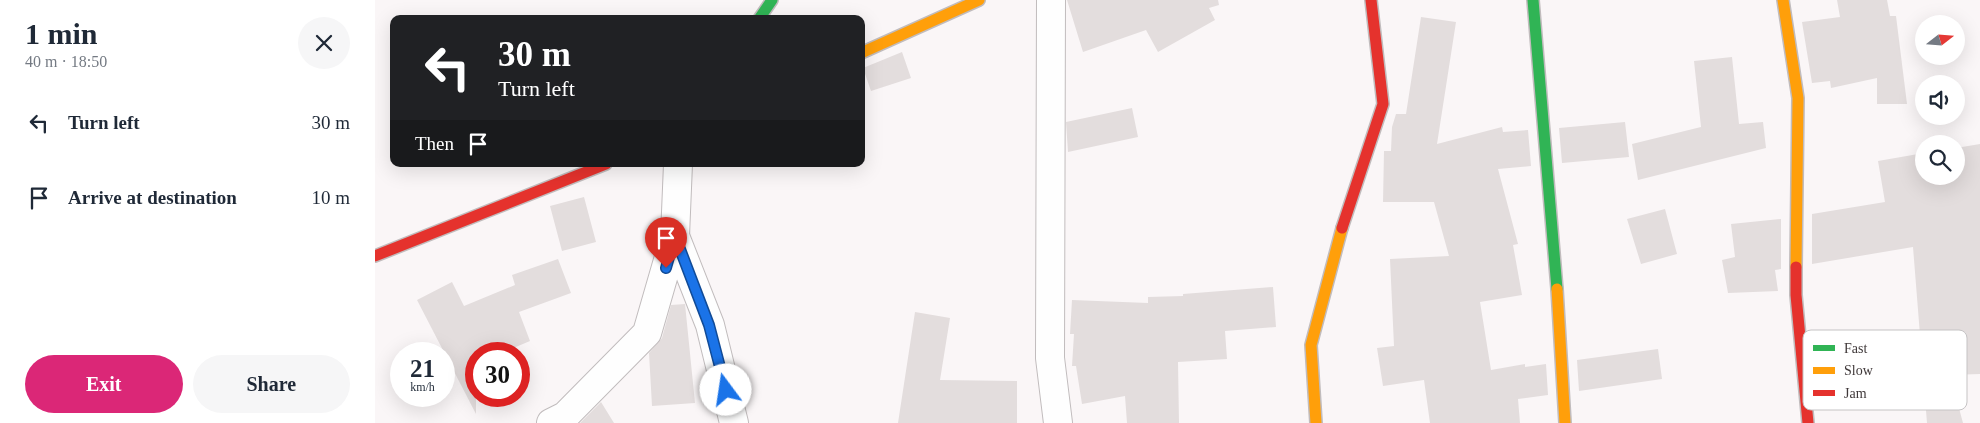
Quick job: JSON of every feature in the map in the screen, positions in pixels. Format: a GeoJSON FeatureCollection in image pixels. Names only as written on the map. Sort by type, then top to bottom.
{"type":"FeatureCollection","features":[{"type":"Feature","properties":{"kind":"street"},"geometry":{"type":"LineString","coordinates":[[762,15],[771,0]]}},
{"type":"Feature","properties":{"kind":"street"},"geometry":{"type":"LineString","coordinates":[[865,51],[979,0]]}},
{"type":"Feature","properties":{"kind":"street"},"geometry":{"type":"LineString","coordinates":[[1051,0],[1050,358],[1058,423]]}},
{"type":"Feature","properties":{"kind":"street"},"geometry":{"type":"LineString","coordinates":[[1316,423],[1311,345],[1345,217],[1383,104],[1371,0]]}},
{"type":"Feature","properties":{"kind":"street"},"geometry":{"type":"LineString","coordinates":[[1533,0],[1558,304],[1565,423]]}},
{"type":"Feature","properties":{"kind":"street"},"geometry":{"type":"LineString","coordinates":[[1783,0],[1798,98],[1796,295],[1803,370]]}},
{"type":"Feature","properties":{"kind":"street"},"geometry":{"type":"LineString","coordinates":[[375,256],[598,167]]}},
{"type":"Feature","properties":{"kind":"street"},"geometry":{"type":"LineString","coordinates":[[551,423],[565,416],[647,333],[675,236],[678,167]]}},
{"type":"Feature","properties":{"kind":"street"},"geometry":{"type":"LineString","coordinates":[[675,236],[709,325],[734,423]]}},
{"type":"Feature","properties":{"kind":"street"},"geometry":{"type":"LineString","coordinates":[[1807,410],[1808,423]]}},
{"type":"Feature","properties":{"kind":"building"},"geometry":{"type":"Polygon","coordinates":[[[1067,0],[1218,0],[1219,5],[1209,8],[1215,20],[1158,52],[1146,30],[1083,52],[1067,0]]]}},
{"type":"Feature","properties":{"kind":"building"},"geometry":{"type":"Polygon","coordinates":[[[1837,0],[1887,0],[1890,16],[1896,16],[1907,104],[1877,104],[1877,78],[1831,88],[1830,81],[1812,83],[1802,22],[1840,17],[1837,0]]]}},
{"type":"Feature","properties":{"kind":"building"},"geometry":{"type":"Polygon","coordinates":[[[1421,17],[1456,22],[1437,144],[1502,127],[1503,132],[1528,130],[1531,166],[1498,169],[1518,244],[1513,245],[1522,295],[1480,302],[1491,370],[1525,364],[1525,367],[1546,364],[1548,395],[1518,399],[1520,423],[1430,423],[1424,380],[1383,386],[1377,348],[1394,346],[1390,259],[1449,256],[1434,202],[1383,202],[1384,151],[1391,151],[1392,127],[1396,114],[1406,114],[1421,17]]]}},
{"type":"Feature","properties":{"kind":"building"},"geometry":{"type":"Polygon","coordinates":[[[902,52],[911,78],[871,91],[865,74],[865,67],[902,52]]]}},
{"type":"Feature","properties":{"kind":"building"},"geometry":{"type":"Polygon","coordinates":[[[1732,57],[1739,124],[1763,122],[1766,148],[1638,180],[1632,144],[1701,127],[1694,61],[1732,57]]]}},
{"type":"Feature","properties":{"kind":"building"},"geometry":{"type":"Polygon","coordinates":[[[1132,108],[1138,137],[1068,152],[1066,122],[1132,108]]]}},
{"type":"Feature","properties":{"kind":"building"},"geometry":{"type":"Polygon","coordinates":[[[1625,122],[1629,157],[1562,163],[1559,128],[1625,122]]]}},
{"type":"Feature","properties":{"kind":"building"},"geometry":{"type":"Polygon","coordinates":[[[1980,144],[1980,374],[1967,374],[1967,330],[1920,330],[1913,247],[1812,264],[1812,214],[1885,202],[1878,161],[1915,155],[1915,185],[1965,185],[1965,146],[1980,144]]]}},
{"type":"Feature","properties":{"kind":"building"},"geometry":{"type":"Polygon","coordinates":[[[584,197],[596,242],[562,251],[550,206],[584,197]]]}},
{"type":"Feature","properties":{"kind":"building"},"geometry":{"type":"Polygon","coordinates":[[[1665,209],[1677,254],[1641,264],[1627,219],[1665,209]]]}},
{"type":"Feature","properties":{"kind":"building"},"geometry":{"type":"Polygon","coordinates":[[[1781,219],[1781,269],[1775,270],[1778,291],[1728,293],[1722,260],[1735,257],[1731,224],[1781,219]]]}},
{"type":"Feature","properties":{"kind":"building"},"geometry":{"type":"Polygon","coordinates":[[[558,259],[571,293],[519,312],[530,341],[465,342],[465,393],[455,373],[455,342],[439,342],[417,300],[452,282],[464,306],[515,285],[512,275],[558,259]]]}},
{"type":"Feature","properties":{"kind":"building"},"geometry":{"type":"Polygon","coordinates":[[[1273,287],[1276,327],[1225,331],[1227,359],[1178,362],[1179,423],[1127,423],[1125,396],[1082,404],[1076,366],[1072,366],[1074,334],[1070,334],[1072,300],[1148,303],[1148,297],[1183,296],[1183,294],[1273,287]]]}},
{"type":"Feature","properties":{"kind":"building"},"geometry":{"type":"Polygon","coordinates":[[[685,304],[695,403],[652,406],[649,353],[662,338],[671,305],[685,304]]]}},
{"type":"Feature","properties":{"kind":"building"},"geometry":{"type":"Polygon","coordinates":[[[915,312],[950,318],[940,380],[1017,381],[1017,423],[898,423],[915,312]]]}},
{"type":"Feature","properties":{"kind":"building"},"geometry":{"type":"Polygon","coordinates":[[[1658,349],[1662,379],[1579,391],[1577,360],[1658,349]]]}},
{"type":"Feature","properties":{"kind":"building"},"geometry":{"type":"Polygon","coordinates":[[[601,402],[614,423],[580,423],[601,402]]]}},
{"type":"Feature","properties":{"kind":"building"},"geometry":{"type":"Polygon","coordinates":[[[1926,410],[1959,410],[1963,423],[1927,423],[1926,410]]]}},
{"type":"Feature","properties":{"kind":"traffic: fast"},"geometry":{"type":"LineString","coordinates":[[762,15],[772,0]]}},
{"type":"Feature","properties":{"kind":"traffic: fast"},"geometry":{"type":"LineString","coordinates":[[1533,0],[1557,289]]}},
{"type":"Feature","properties":{"kind":"traffic: slow"},"geometry":{"type":"LineString","coordinates":[[865,51],[979,0]]}},
{"type":"Feature","properties":{"kind":"traffic: slow"},"geometry":{"type":"LineString","coordinates":[[1783,0],[1798,98],[1796,267]]}},
{"type":"Feature","properties":{"kind":"traffic: slow"},"geometry":{"type":"LineString","coordinates":[[1316,423],[1311,345],[1342,228]]}},
{"type":"Feature","properties":{"kind":"traffic: slow"},"geometry":{"type":"LineString","coordinates":[[1557,289],[1565,423]]}},
{"type":"Feature","properties":{"kind":"traffic: jam"},"geometry":{"type":"LineString","coordinates":[[1342,228],[1383,104],[1371,0]]}},
{"type":"Feature","properties":{"kind":"traffic: jam"},"geometry":{"type":"LineString","coordinates":[[375,256],[598,167]]}},
{"type":"Feature","properties":{"kind":"traffic: jam"},"geometry":{"type":"LineString","coordinates":[[1796,267],[1796,295],[1803,370]]}},
{"type":"Feature","properties":{"kind":"traffic: jam"},"geometry":{"type":"LineString","coordinates":[[1807,410],[1808,423]]}},
{"type":"Feature","properties":{"kind":"route"},"geometry":{"type":"LineString","coordinates":[[666,268],[675,236],[709,325],[726,390]]}}]}
